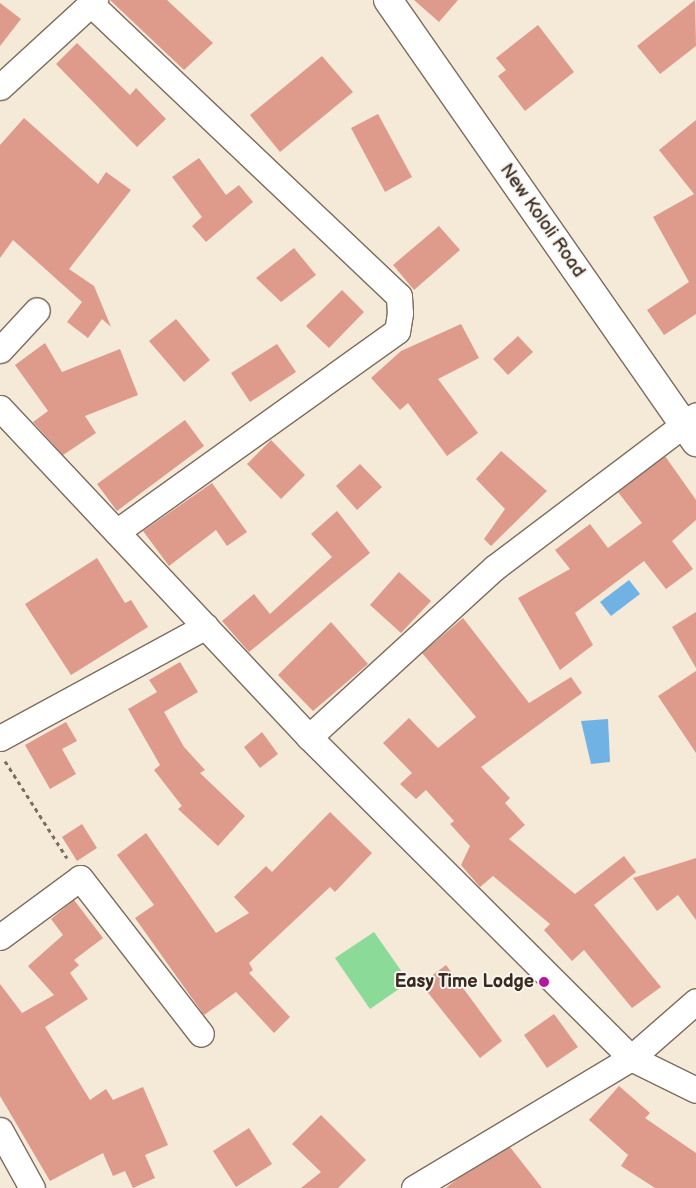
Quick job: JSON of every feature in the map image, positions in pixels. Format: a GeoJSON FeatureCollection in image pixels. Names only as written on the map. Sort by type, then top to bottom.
{"type":"FeatureCollection","features":[{"type":"Feature","properties":{"kind":"street","name":"New Kololi Road"},"geometry":{"type":"LineString","coordinates":[[388,0],[692,427]]}},
{"type":"Feature","properties":{"kind":"street"},"geometry":{"type":"LineString","coordinates":[[1,84],[93,2],[400,296],[397,331],[116,532]]}},
{"type":"Feature","properties":{"kind":"street"},"geometry":{"type":"LineString","coordinates":[[0,350],[38,310]]}},
{"type":"Feature","properties":{"kind":"street"},"geometry":{"type":"LineString","coordinates":[[0,408],[309,737],[632,1058],[696,1090]]}},
{"type":"Feature","properties":{"kind":"street"},"geometry":{"type":"LineString","coordinates":[[309,737],[494,568],[692,427]]}},
{"type":"Feature","properties":{"kind":"street"},"geometry":{"type":"LineString","coordinates":[[0,738],[206,626]]}},
{"type":"Feature","properties":{"kind":"street"},"geometry":{"type":"LineString","coordinates":[[0,937],[80,878],[201,1034]]}},
{"type":"Feature","properties":{"kind":"street"},"geometry":{"type":"LineString","coordinates":[[414,1188],[632,1058],[696,1001]]}},
{"type":"Feature","properties":{"kind":"street"},"geometry":{"type":"LineString","coordinates":[[0,1130],[30,1187]]}},
{"type":"Feature","properties":{"kind":"path"},"geometry":{"type":"LineString","coordinates":[[0,754],[80,878]]}},
{"type":"Feature","properties":{"kind":"green space"},"geometry":{"type":"Polygon","coordinates":[[[374,932],[409,982],[370,1009],[335,958],[374,932]]]}},
{"type":"Feature","properties":{"kind":"water"},"geometry":{"type":"Polygon","coordinates":[[[629,580],[640,594],[611,616],[600,602],[629,580]]]}},
{"type":"Feature","properties":{"kind":"water"},"geometry":{"type":"Polygon","coordinates":[[[608,719],[610,762],[591,764],[581,721],[608,719]]]}},
{"type":"Feature","properties":{"kind":"building"},"geometry":{"type":"Polygon","coordinates":[[[110,0],[167,0],[213,43],[184,70],[110,0]]]}},
{"type":"Feature","properties":{"kind":"building"},"geometry":{"type":"Polygon","coordinates":[[[414,0],[458,0],[439,22],[414,0]]]}},
{"type":"Feature","properties":{"kind":"building"},"geometry":{"type":"Polygon","coordinates":[[[695,0],[696,46],[660,74],[637,46],[695,0]]]}},
{"type":"Feature","properties":{"kind":"building"},"geometry":{"type":"Polygon","coordinates":[[[0,3],[21,19],[0,46],[0,3]]]}},
{"type":"Feature","properties":{"kind":"building"},"geometry":{"type":"Polygon","coordinates":[[[538,25],[574,72],[525,111],[498,76],[506,70],[496,58],[538,25]]]}},
{"type":"Feature","properties":{"kind":"building"},"geometry":{"type":"Polygon","coordinates":[[[77,43],[130,95],[136,88],[166,119],[137,147],[56,64],[77,43]]]}},
{"type":"Feature","properties":{"kind":"building"},"geometry":{"type":"Polygon","coordinates":[[[322,56],[353,92],[280,152],[250,115],[322,56]]]}},
{"type":"Feature","properties":{"kind":"building"},"geometry":{"type":"Polygon","coordinates":[[[378,114],[412,177],[385,192],[351,128],[378,114]]]}},
{"type":"Feature","properties":{"kind":"building"},"geometry":{"type":"Polygon","coordinates":[[[24,118],[98,184],[106,172],[131,190],[69,269],[94,286],[111,327],[102,319],[88,338],[67,322],[82,302],[13,240],[0,258],[0,145],[24,118]]]}},
{"type":"Feature","properties":{"kind":"building"},"geometry":{"type":"Polygon","coordinates":[[[696,120],[696,314],[664,335],[647,310],[689,282],[653,217],[694,194],[659,150],[696,120]]]}},
{"type":"Feature","properties":{"kind":"building"},"geometry":{"type":"Polygon","coordinates":[[[199,158],[226,195],[239,185],[253,202],[206,242],[192,226],[202,217],[172,177],[199,158]]]}},
{"type":"Feature","properties":{"kind":"building"},"geometry":{"type":"Polygon","coordinates":[[[439,226],[460,250],[414,290],[393,265],[439,226]]]}},
{"type":"Feature","properties":{"kind":"building"},"geometry":{"type":"Polygon","coordinates":[[[294,248],[316,275],[281,302],[256,278],[294,248]]]}},
{"type":"Feature","properties":{"kind":"building"},"geometry":{"type":"Polygon","coordinates":[[[342,290],[364,312],[329,348],[306,326],[342,290]]]}},
{"type":"Feature","properties":{"kind":"building"},"geometry":{"type":"Polygon","coordinates":[[[176,319],[210,360],[184,382],[149,341],[176,319]]]}},
{"type":"Feature","properties":{"kind":"building"},"geometry":{"type":"Polygon","coordinates":[[[461,324],[479,358],[438,379],[478,433],[447,456],[408,403],[400,410],[371,378],[401,351],[461,324]]]}},
{"type":"Feature","properties":{"kind":"building"},"geometry":{"type":"Polygon","coordinates":[[[518,336],[533,352],[508,375],[493,359],[518,336]]]}},
{"type":"Feature","properties":{"kind":"building"},"geometry":{"type":"Polygon","coordinates":[[[45,343],[62,372],[120,349],[138,395],[85,416],[96,433],[63,455],[33,422],[48,411],[15,365],[45,343]]]}},
{"type":"Feature","properties":{"kind":"building"},"geometry":{"type":"Polygon","coordinates":[[[277,344],[296,372],[250,402],[231,373],[277,344]]]}},
{"type":"Feature","properties":{"kind":"building"},"geometry":{"type":"Polygon","coordinates":[[[185,420],[204,446],[117,511],[97,484],[185,420]]]}},
{"type":"Feature","properties":{"kind":"building"},"geometry":{"type":"Polygon","coordinates":[[[271,440],[305,475],[281,499],[247,464],[271,440]]]}},
{"type":"Feature","properties":{"kind":"building"},"geometry":{"type":"Polygon","coordinates":[[[501,451],[547,491],[491,546],[484,539],[505,509],[476,479],[501,451]]]}},
{"type":"Feature","properties":{"kind":"building"},"geometry":{"type":"Polygon","coordinates":[[[665,456],[696,500],[696,520],[672,541],[693,569],[666,589],[644,561],[575,613],[593,645],[560,670],[518,598],[570,569],[555,550],[590,524],[608,548],[642,523],[618,492],[665,456]]]}},
{"type":"Feature","properties":{"kind":"building"},"geometry":{"type":"Polygon","coordinates":[[[360,464],[382,487],[357,510],[336,486],[360,464]]]}},
{"type":"Feature","properties":{"kind":"building"},"geometry":{"type":"Polygon","coordinates":[[[212,483],[247,532],[227,546],[216,530],[169,566],[143,531],[212,483]]]}},
{"type":"Feature","properties":{"kind":"building"},"geometry":{"type":"Polygon","coordinates":[[[337,511],[370,553],[249,652],[222,621],[254,594],[270,614],[332,557],[311,534],[337,511]]]}},
{"type":"Feature","properties":{"kind":"building"},"geometry":{"type":"Polygon","coordinates":[[[97,558],[125,603],[131,600],[148,627],[71,675],[25,604],[97,558]]]}},
{"type":"Feature","properties":{"kind":"building"},"geometry":{"type":"Polygon","coordinates":[[[399,572],[431,601],[401,633],[370,605],[399,572]]]}},
{"type":"Feature","properties":{"kind":"building"},"geometry":{"type":"Polygon","coordinates":[[[696,612],[696,668],[672,627],[696,612]]]}},
{"type":"Feature","properties":{"kind":"building"},"geometry":{"type":"Polygon","coordinates":[[[463,618],[529,703],[571,677],[582,693],[481,767],[510,798],[505,803],[525,825],[509,839],[575,894],[624,856],[636,872],[594,905],[661,987],[632,1008],[584,950],[572,961],[544,930],[550,924],[493,876],[480,887],[461,865],[470,846],[450,824],[454,821],[426,790],[416,799],[400,784],[412,773],[383,743],[409,718],[438,748],[476,717],[422,653],[463,618]]]}},
{"type":"Feature","properties":{"kind":"building"},"geometry":{"type":"Polygon","coordinates":[[[331,622],[368,664],[313,711],[278,675],[331,622]]]}},
{"type":"Feature","properties":{"kind":"building"},"geometry":{"type":"Polygon","coordinates":[[[180,662],[198,692],[164,712],[184,747],[205,770],[200,773],[245,816],[218,846],[178,809],[182,806],[154,770],[160,765],[128,709],[157,692],[149,680],[180,662]]]}},
{"type":"Feature","properties":{"kind":"building"},"geometry":{"type":"Polygon","coordinates":[[[696,671],[696,753],[658,696],[696,671]]]}},
{"type":"Feature","properties":{"kind":"building"},"geometry":{"type":"Polygon","coordinates":[[[66,722],[77,741],[62,749],[76,774],[50,789],[25,745],[66,722]]]}},
{"type":"Feature","properties":{"kind":"building"},"geometry":{"type":"Polygon","coordinates":[[[262,732],[278,754],[260,768],[244,747],[262,732]]]}},
{"type":"Feature","properties":{"kind":"building"},"geometry":{"type":"Polygon","coordinates":[[[330,812],[372,853],[335,892],[330,887],[249,963],[253,970],[249,973],[290,1017],[274,1033],[236,992],[204,1015],[135,918],[154,905],[117,855],[146,833],[216,933],[249,913],[234,897],[266,866],[272,872],[330,812]]]}},
{"type":"Feature","properties":{"kind":"building"},"geometry":{"type":"Polygon","coordinates":[[[82,824],[97,848],[77,861],[62,837],[82,824]]]}},
{"type":"Feature","properties":{"kind":"building"},"geometry":{"type":"Polygon","coordinates":[[[696,858],[696,920],[678,895],[657,911],[633,878],[696,858]]]}},
{"type":"Feature","properties":{"kind":"building"},"geometry":{"type":"Polygon","coordinates":[[[74,900],[103,938],[74,960],[79,965],[70,973],[88,999],[45,1027],[90,1100],[106,1089],[113,1100],[143,1087],[168,1145],[145,1155],[155,1178],[133,1188],[125,1171],[113,1176],[103,1153],[50,1181],[0,1096],[0,984],[22,1013],[54,995],[28,966],[63,935],[51,919],[74,900]]]}},
{"type":"Feature","properties":{"kind":"building"},"geometry":{"type":"Polygon","coordinates":[[[446,965],[502,1041],[480,1058],[421,984],[446,965]]]}},
{"type":"Feature","properties":{"kind":"building"},"geometry":{"type":"Polygon","coordinates":[[[554,1014],[578,1047],[547,1068],[524,1035],[554,1014]]]}},
{"type":"Feature","properties":{"kind":"building"},"geometry":{"type":"Polygon","coordinates":[[[619,1086],[650,1113],[645,1118],[696,1153],[696,1188],[655,1188],[621,1166],[628,1155],[589,1120],[619,1086]]]}},
{"type":"Feature","properties":{"kind":"building"},"geometry":{"type":"Polygon","coordinates":[[[321,1115],[366,1160],[338,1188],[301,1188],[321,1172],[292,1144],[321,1115]]]}},
{"type":"Feature","properties":{"kind":"building"},"geometry":{"type":"Polygon","coordinates":[[[249,1128],[272,1164],[236,1187],[213,1151],[249,1128]]]}},
{"type":"Feature","properties":{"kind":"building"},"geometry":{"type":"Polygon","coordinates":[[[510,1147],[542,1188],[446,1188],[457,1179],[510,1147]]]}},
{"type":"Feature","properties":{"kind":"place","name":"Easy Time Lodge"},"geometry":{"type":"Point","coordinates":[544,982]}}]}
